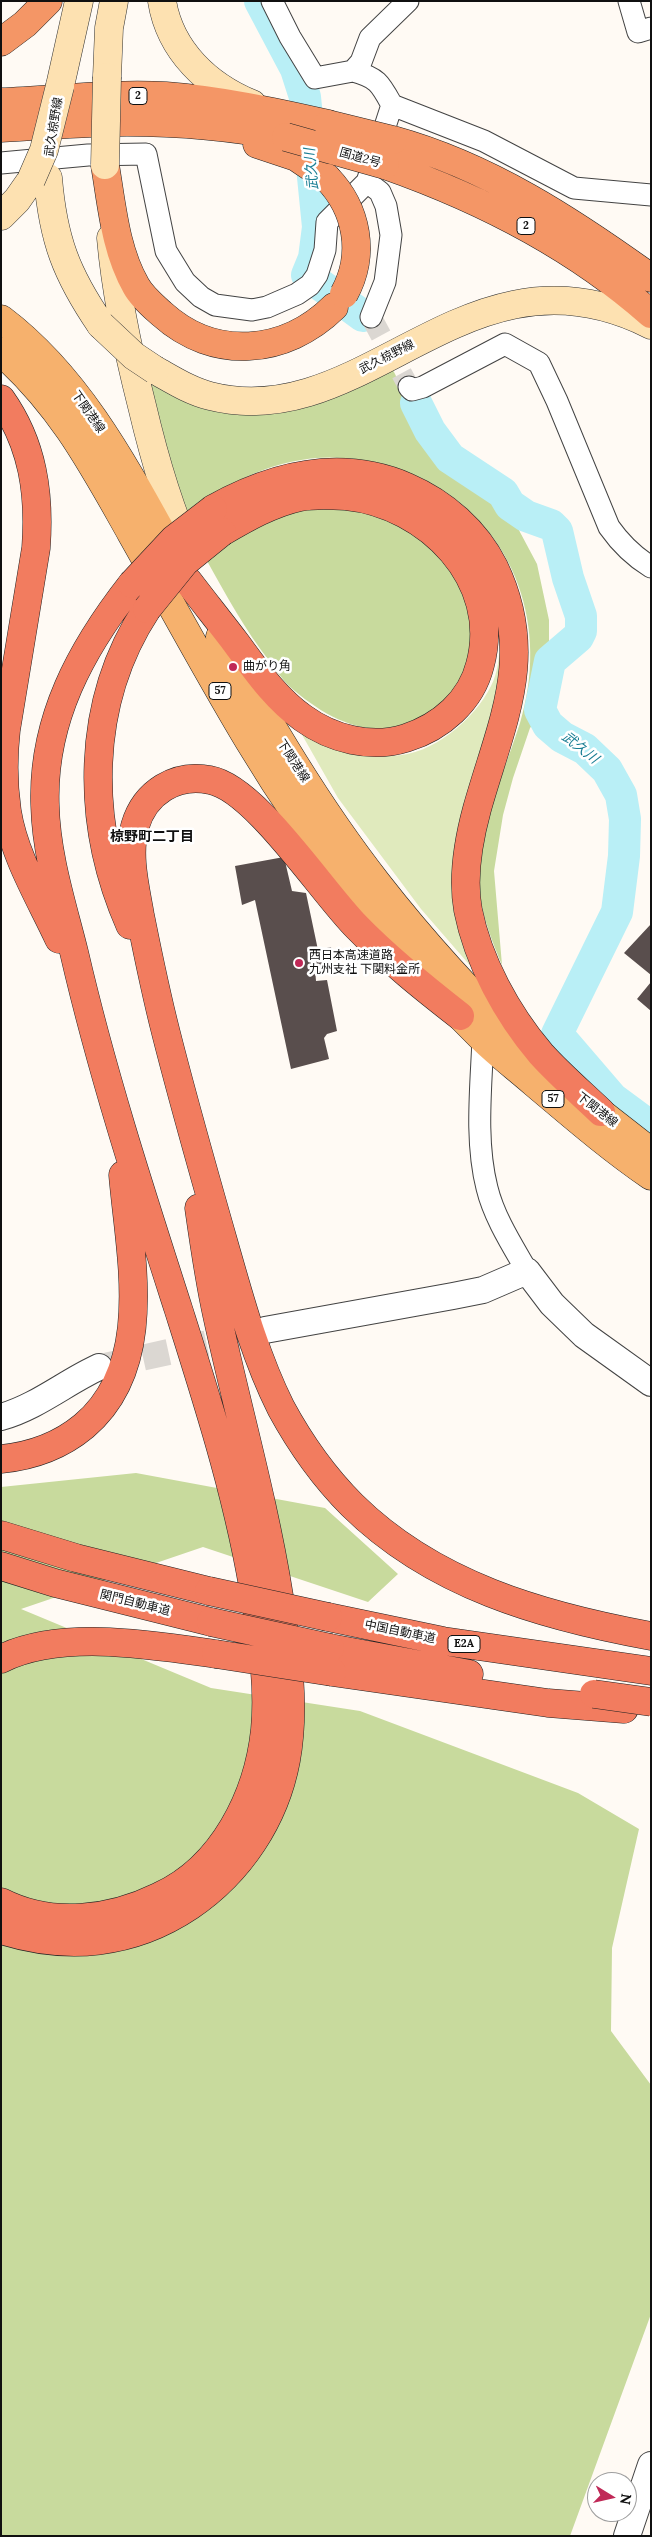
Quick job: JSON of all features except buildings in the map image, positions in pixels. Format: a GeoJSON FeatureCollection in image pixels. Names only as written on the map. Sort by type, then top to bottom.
{"type":"FeatureCollection","features":[{"type":"Feature","properties":{"kind":"highway"},"geometry":{"type":"LineString","coordinates":[[1,25],[14,14],[20,1]]}},
{"type":"Feature","properties":{"kind":"highway"},"geometry":{"type":"LineString","coordinates":[[1,42],[25,24],[48,1]]}},
{"type":"Feature","properties":{"kind":"highway","name":"国道2号"},"geometry":{"type":"LineString","coordinates":[[1,102],[165,96],[286,130],[382,162],[442,186],[512,218],[582,261],[651,314]]}},
{"type":"Feature","properties":{"kind":"highway","name":"国道2号"},"geometry":{"type":"LineString","coordinates":[[1,128],[127,122],[170,123],[246,130],[286,130]]}},
{"type":"Feature","properties":{"kind":"highway"},"geometry":{"type":"LineString","coordinates":[[105,165],[114,221],[127,268],[137,288],[171,322],[206,340],[253,347],[289,339],[321,320],[339,301],[354,269],[356,249],[353,217],[338,189],[309,164],[286,130]]}},
{"type":"Feature","properties":{"kind":"highway","name":"国道2号"},"geometry":{"type":"LineString","coordinates":[[382,162],[466,167],[526,196],[584,231],[651,278]]}},
{"type":"Feature","properties":{"kind":"highway"},"geometry":{"type":"LineString","coordinates":[[1,399],[25,442],[37,490],[38,518],[36,548],[6,730],[3,760],[7,813],[23,863],[83,990]]}},
{"type":"Feature","properties":{"kind":"highway"},"geometry":{"type":"LineString","coordinates":[[151,974],[113,880],[104,842],[98,785],[101,735],[113,677],[134,629],[147,608],[218,521],[250,490],[281,478],[308,473],[364,474],[392,480],[418,491],[442,506],[477,540],[490,559],[509,606],[514,630],[515,657],[507,710],[470,842],[466,886],[468,908],[480,952],[503,997],[518,1021],[541,1053],[600,1112]]}},
{"type":"Feature","properties":{"kind":"highway"},"geometry":{"type":"LineString","coordinates":[[1,1902],[36,1914],[63,1918],[90,1918],[117,1914],[169,1892],[206,1863],[239,1819],[260,1761],[265,1728],[266,1694],[260,1631],[240,1518],[212,1414],[120,1129],[83,990],[50,852],[45,809],[44,773],[49,743],[63,696],[88,644],[107,616],[132,584],[174,540],[218,521],[250,516],[300,497],[325,494],[378,502],[402,511],[426,526],[445,543],[461,562],[475,586],[482,611],[485,632],[483,654],[478,674],[471,690],[461,703],[434,726],[398,740],[379,743],[341,738],[322,730],[302,718],[259,676],[188,581]]}},
{"type":"Feature","properties":{"kind":"highway"},"geometry":{"type":"LineString","coordinates":[[460,1016],[412,980],[368,938],[331,899],[268,822],[242,795],[215,780],[199,778],[171,782],[159,790],[141,811],[135,826],[132,842],[132,868],[151,974],[183,1102],[246,1320],[262,1365],[281,1407],[302,1444],[325,1476],[381,1531],[440,1571],[516,1604],[606,1628],[651,1636]]}},
{"type":"Feature","properties":{"kind":"highway"},"geometry":{"type":"LineString","coordinates":[[1,1930],[47,1941],[74,1943],[102,1941],[150,1928],[174,1916],[218,1884],[238,1864],[254,1841],[267,1816],[286,1760],[290,1695],[280,1602],[263,1509],[216,1312],[183,1102]]}},
{"type":"Feature","properties":{"kind":"highway"},"geometry":{"type":"LineString","coordinates":[[1,1459],[41,1451],[77,1432],[94,1418],[107,1401],[118,1385],[126,1365],[133,1320],[133,1294],[120,1129]]}},
{"type":"Feature","properties":{"kind":"highway","name":"中国自動車道"},"geometry":{"type":"LineString","coordinates":[[1,1535],[76,1558],[209,1591],[328,1617],[443,1641],[601,1666],[651,1671]]}},
{"type":"Feature","properties":{"kind":"highway","name":"関門自動車道"},"geometry":{"type":"LineString","coordinates":[[1,1566],[55,1582],[211,1622],[271,1635],[331,1660]]}},
{"type":"Feature","properties":{"kind":"highway"},"geometry":{"type":"LineString","coordinates":[[1,1659],[39,1647],[72,1643],[157,1646],[216,1654],[331,1660],[539,1702],[651,1711]]}},
{"type":"Feature","properties":{"kind":"highway","name":"E2A"},"geometry":{"type":"LineString","coordinates":[[331,1660],[451,1671],[651,1702]]}},
{"type":"Feature","properties":{"kind":"main road","name":"武久椋野線"},"geometry":{"type":"LineString","coordinates":[[79,1],[60,86],[49,149],[39,179],[50,209],[66,267],[79,294],[101,325],[134,356],[184,387],[210,396],[263,401],[292,396],[349,376],[455,322],[506,305],[531,301],[583,303],[630,315],[651,325]]}},
{"type":"Feature","properties":{"kind":"main road"},"geometry":{"type":"LineString","coordinates":[[114,1],[109,28],[105,165],[111,242],[121,313],[148,430],[172,512],[184,544],[236,643],[273,730]]}},
{"type":"Feature","properties":{"kind":"main road"},"geometry":{"type":"LineString","coordinates":[[162,1],[169,27],[179,47],[194,66],[220,88],[286,130]]}},
{"type":"Feature","properties":{"kind":"main road"},"geometry":{"type":"LineString","coordinates":[[1,216],[39,179]]}},
{"type":"Feature","properties":{"kind":"main road","name":"下関港線"},"geometry":{"type":"LineString","coordinates":[[1,318],[30,342],[77,395],[138,490],[273,730],[340,832],[418,933],[504,1027],[551,1074],[651,1152]]}},
{"type":"Feature","properties":{"kind":"main road","name":"下関港線"},"geometry":{"type":"LineString","coordinates":[[1,352],[41,390],[60,414],[100,479],[248,740],[285,798],[359,902],[402,953],[483,1040],[580,1121],[651,1176]]}},
{"type":"Feature","properties":{"kind":"street"},"geometry":{"type":"LineString","coordinates":[[272,1],[290,37],[315,78],[353,71],[371,76],[380,83],[392,105],[382,162],[380,192],[386,206],[391,235],[385,282],[371,317]]}},
{"type":"Feature","properties":{"kind":"street"},"geometry":{"type":"LineString","coordinates":[[353,71],[361,62],[370,38],[408,1]]}},
{"type":"Feature","properties":{"kind":"street"},"geometry":{"type":"LineString","coordinates":[[629,1],[638,32],[651,28]]}},
{"type":"Feature","properties":{"kind":"street"},"geometry":{"type":"LineString","coordinates":[[392,105],[484,141],[574,188],[651,195]]}},
{"type":"Feature","properties":{"kind":"street"},"geometry":{"type":"LineString","coordinates":[[1,163],[79,156],[146,154],[166,251],[178,274],[201,297],[215,305],[252,310],[277,304],[313,280],[325,250],[327,222],[382,162]]}},
{"type":"Feature","properties":{"kind":"street"},"geometry":{"type":"LineString","coordinates":[[409,387],[412,390],[423,387],[505,344],[539,363],[557,401],[609,527],[619,542],[635,557],[651,567]]}},
{"type":"Feature","properties":{"kind":"street"},"geometry":{"type":"LineString","coordinates":[[483,1040],[481,1154],[487,1189],[506,1235],[527,1271],[552,1304],[584,1335],[649,1378]]}},
{"type":"Feature","properties":{"kind":"street"},"geometry":{"type":"LineString","coordinates":[[265,1330],[482,1290],[527,1271]]}},
{"type":"Feature","properties":{"kind":"street"},"geometry":{"type":"LineString","coordinates":[[1,1417],[35,1403],[57,1388],[99,1367]]}},
{"type":"Feature","properties":{"kind":"street"},"geometry":{"type":"LineString","coordinates":[[627,2536],[651,2465]]}},
{"type":"Feature","properties":{"kind":"green space"},"geometry":{"type":"Polygon","coordinates":[[[392,368],[409,402],[416,406],[438,451],[448,461],[491,490],[513,519],[537,564],[549,620],[549,649],[556,660],[543,712],[530,728],[513,778],[503,815],[494,871],[502,965],[488,930],[482,906],[479,869],[489,813],[520,723],[528,688],[530,652],[527,618],[518,585],[504,555],[484,527],[459,502],[421,478],[366,461],[338,458],[310,459],[283,464],[257,472],[232,484],[183,516],[147,378],[264,410],[303,407],[331,398],[392,368]]]}},
{"type":"Feature","properties":{"kind":"green space"},"geometry":{"type":"Polygon","coordinates":[[[322,508],[358,511],[381,517],[403,526],[430,545],[456,579],[464,598],[469,619],[471,640],[468,661],[459,685],[452,693],[432,711],[413,722],[375,729],[357,726],[339,720],[305,699],[286,683],[261,650],[236,612],[206,559],[217,548],[288,511],[322,508]]]}},
{"type":"Feature","properties":{"kind":"green space"},"geometry":{"type":"Polygon","coordinates":[[[501,641],[506,662],[472,792],[480,977],[421,909],[338,798],[301,733],[383,755],[415,752],[431,745],[460,725],[473,713],[483,699],[495,676],[501,641]]]}},
{"type":"Feature","properties":{"kind":"green space"},"geometry":{"type":"Polygon","coordinates":[[[136,1473],[325,1508],[398,1574],[368,1602],[203,1547],[21,1609],[211,1688],[360,1711],[578,1793],[639,1829],[612,1948],[611,2031],[651,2085],[651,2314],[593,2472],[587,2472],[587,2489],[570,2536],[1,2536],[1,1487],[136,1473]]]}},
{"type":"Feature","properties":{"kind":"waterway","name":"武久川"},"geometry":{"type":"LineString","coordinates":[[260,1],[296,69],[305,97],[318,227],[314,258],[307,275],[363,316]]}},
{"type":"Feature","properties":{"kind":"waterway","name":"武久川"},"geometry":{"type":"LineString","coordinates":[[416,403],[430,431],[450,458],[503,493],[510,505],[526,516],[551,525],[557,531],[568,578],[581,616],[581,631],[578,637],[550,661],[540,710],[548,725],[562,737],[585,749],[607,770],[621,795],[625,819],[624,856],[617,912],[557,1034],[612,1098],[651,1127]]}},
{"type":"Feature","properties":{"kind":"tunnel"},"geometry":{"type":"LineString","coordinates":[[371,317],[409,387]]}},
{"type":"Feature","properties":{"kind":"tunnel"},"geometry":{"type":"LineString","coordinates":[[105,1366],[245,1335]]}},
{"type":"Feature","properties":{"kind":"place","name":"曲がり角"},"geometry":{"type":"Point","coordinates":[233,667]}},
{"type":"Feature","properties":{"kind":"place","name":"西日本高速道路 九州支社 下関料金所"},"geometry":{"type":"Point","coordinates":[299,963]}},
{"type":"Feature","properties":{"kind":"district","name":"椋野町二丁目"},"geometry":{"type":"Point","coordinates":[152,837]}}]}
